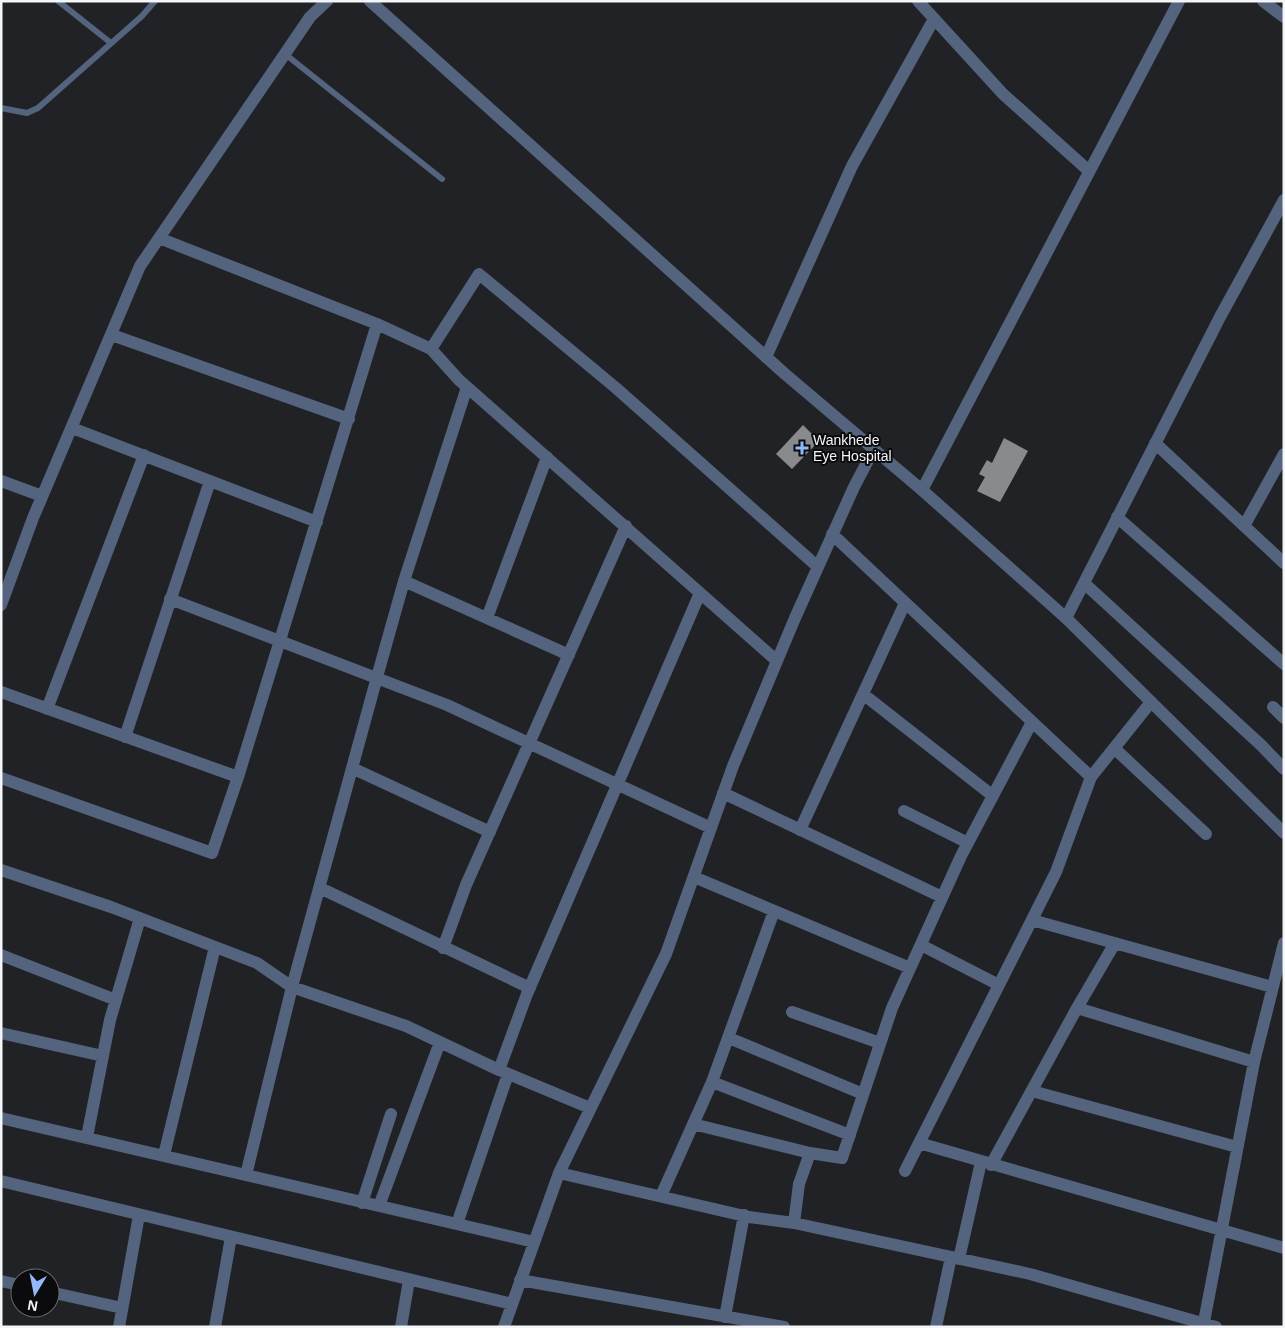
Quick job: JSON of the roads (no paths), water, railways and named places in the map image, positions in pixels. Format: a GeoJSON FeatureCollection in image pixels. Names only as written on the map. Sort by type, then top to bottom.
{"type":"FeatureCollection","features":[{"type":"Feature","properties":{"kind":"street"},"geometry":{"type":"LineString","coordinates":[[1,605],[42,496],[140,266],[310,17],[326,1]]}},
{"type":"Feature","properties":{"kind":"street"},"geometry":{"type":"LineString","coordinates":[[370,1],[766,357],[922,490],[1066,618],[1284,833]]}},
{"type":"Feature","properties":{"kind":"street"},"geometry":{"type":"LineString","coordinates":[[918,1],[1003,94],[1089,170]]}},
{"type":"Feature","properties":{"kind":"street"},"geometry":{"type":"LineString","coordinates":[[922,490],[1179,1]]}},
{"type":"Feature","properties":{"kind":"street"},"geometry":{"type":"LineString","coordinates":[[1264,1],[1284,17]]}},
{"type":"Feature","properties":{"kind":"street"},"geometry":{"type":"LineString","coordinates":[[766,357],[852,166],[934,18]]}},
{"type":"Feature","properties":{"kind":"street"},"geometry":{"type":"LineString","coordinates":[[1066,618],[1155,444],[1284,200]]}},
{"type":"Feature","properties":{"kind":"street"},"geometry":{"type":"LineString","coordinates":[[159,238],[378,324],[431,349],[467,387],[626,526],[777,662]]}},
{"type":"Feature","properties":{"kind":"street"},"geometry":{"type":"LineString","coordinates":[[431,349],[478,274],[616,388],[818,567]]}},
{"type":"Feature","properties":{"kind":"street"},"geometry":{"type":"LineString","coordinates":[[1,778],[212,853],[238,778],[378,324]]}},
{"type":"Feature","properties":{"kind":"street"},"geometry":{"type":"LineString","coordinates":[[112,335],[349,419]]}},
{"type":"Feature","properties":{"kind":"street"},"geometry":{"type":"LineString","coordinates":[[246,1175],[292,987],[377,677],[404,581],[467,387]]}},
{"type":"Feature","properties":{"kind":"street"},"geometry":{"type":"LineString","coordinates":[[72,428],[318,522]]}},
{"type":"Feature","properties":{"kind":"street"},"geometry":{"type":"LineString","coordinates":[[1155,444],[1284,563]]}},
{"type":"Feature","properties":{"kind":"street"},"geometry":{"type":"LineString","coordinates":[[504,1327],[558,1173],[666,954],[723,793],[832,534],[874,449]]}},
{"type":"Feature","properties":{"kind":"street"},"geometry":{"type":"LineString","coordinates":[[1244,526],[1284,454]]}},
{"type":"Feature","properties":{"kind":"street"},"geometry":{"type":"LineString","coordinates":[[47,709],[144,455]]}},
{"type":"Feature","properties":{"kind":"street"},"geometry":{"type":"LineString","coordinates":[[487,618],[548,457]]}},
{"type":"Feature","properties":{"kind":"street"},"geometry":{"type":"LineString","coordinates":[[1,481],[42,496]]}},
{"type":"Feature","properties":{"kind":"street"},"geometry":{"type":"LineString","coordinates":[[125,737],[210,481]]}},
{"type":"Feature","properties":{"kind":"street"},"geometry":{"type":"LineString","coordinates":[[1117,517],[1284,664]]}},
{"type":"Feature","properties":{"kind":"street"},"geometry":{"type":"LineString","coordinates":[[443,948],[466,884],[626,526]]}},
{"type":"Feature","properties":{"kind":"street"},"geometry":{"type":"LineString","coordinates":[[832,534],[1091,777]]}},
{"type":"Feature","properties":{"kind":"street"},"geometry":{"type":"LineString","coordinates":[[404,581],[569,655]]}},
{"type":"Feature","properties":{"kind":"street"},"geometry":{"type":"LineString","coordinates":[[1084,583],[1284,768]]}},
{"type":"Feature","properties":{"kind":"street"},"geometry":{"type":"LineString","coordinates":[[457,1224],[530,988],[700,593]]}},
{"type":"Feature","properties":{"kind":"street"},"geometry":{"type":"LineString","coordinates":[[170,599],[447,705],[711,828]]}},
{"type":"Feature","properties":{"kind":"street"},"geometry":{"type":"LineString","coordinates":[[800,830],[905,602]]}},
{"type":"Feature","properties":{"kind":"street"},"geometry":{"type":"LineString","coordinates":[[1,692],[238,778]]}},
{"type":"Feature","properties":{"kind":"street"},"geometry":{"type":"LineString","coordinates":[[863,694],[993,796]]}},
{"type":"Feature","properties":{"kind":"street"},"geometry":{"type":"LineString","coordinates":[[905,1172],[1056,872],[1091,777],[1151,702]]}},
{"type":"Feature","properties":{"kind":"street"},"geometry":{"type":"LineString","coordinates":[[1273,707],[1284,718]]}},
{"type":"Feature","properties":{"kind":"street"},"geometry":{"type":"LineString","coordinates":[[694,1124],[810,1153],[842,1158],[892,1008],[968,843],[1032,722]]}},
{"type":"Feature","properties":{"kind":"street"},"geometry":{"type":"LineString","coordinates":[[1114,748],[1206,834]]}},
{"type":"Feature","properties":{"kind":"street"},"geometry":{"type":"LineString","coordinates":[[352,768],[490,832]]}},
{"type":"Feature","properties":{"kind":"street"},"geometry":{"type":"LineString","coordinates":[[723,793],[942,897]]}},
{"type":"Feature","properties":{"kind":"street"},"geometry":{"type":"LineString","coordinates":[[904,811],[968,843]]}},
{"type":"Feature","properties":{"kind":"street"},"geometry":{"type":"LineString","coordinates":[[2,874],[140,918],[258,962],[292,987],[406,1026],[503,1072],[590,1108]]}},
{"type":"Feature","properties":{"kind":"street"},"geometry":{"type":"LineString","coordinates":[[694,877],[910,968]]}},
{"type":"Feature","properties":{"kind":"street"},"geometry":{"type":"LineString","coordinates":[[320,888],[530,988]]}},
{"type":"Feature","properties":{"kind":"street"},"geometry":{"type":"LineString","coordinates":[[661,1196],[712,1082],[774,910]]}},
{"type":"Feature","properties":{"kind":"street"},"geometry":{"type":"LineString","coordinates":[[87,1137],[116,1000],[140,918]]}},
{"type":"Feature","properties":{"kind":"street"},"geometry":{"type":"LineString","coordinates":[[1032,920],[1272,987]]}},
{"type":"Feature","properties":{"kind":"street"},"geometry":{"type":"LineString","coordinates":[[558,1173],[744,1215],[794,1223],[1030,1274],[1208,1326],[1222,1230],[1237,1147],[1254,1062],[1284,943]]}},
{"type":"Feature","properties":{"kind":"street"},"geometry":{"type":"LineString","coordinates":[[936,1327],[955,1258],[986,1163],[1032,1091],[1077,1008],[1115,944]]}},
{"type":"Feature","properties":{"kind":"street"},"geometry":{"type":"LineString","coordinates":[[921,945],[1000,985]]}},
{"type":"Feature","properties":{"kind":"street"},"geometry":{"type":"LineString","coordinates":[[164,1155],[215,946]]}},
{"type":"Feature","properties":{"kind":"street"},"geometry":{"type":"LineString","coordinates":[[1,955],[116,1000]]}},
{"type":"Feature","properties":{"kind":"street"},"geometry":{"type":"LineString","coordinates":[[1077,1008],[1254,1062]]}},
{"type":"Feature","properties":{"kind":"street"},"geometry":{"type":"LineString","coordinates":[[792,1012],[880,1043]]}},
{"type":"Feature","properties":{"kind":"street"},"geometry":{"type":"LineString","coordinates":[[1,1033],[103,1056]]}},
{"type":"Feature","properties":{"kind":"street"},"geometry":{"type":"LineString","coordinates":[[728,1038],[863,1094]]}},
{"type":"Feature","properties":{"kind":"street"},"geometry":{"type":"LineString","coordinates":[[379,1206],[440,1042]]}},
{"type":"Feature","properties":{"kind":"street"},"geometry":{"type":"LineString","coordinates":[[712,1082],[850,1135]]}},
{"type":"Feature","properties":{"kind":"street"},"geometry":{"type":"LineString","coordinates":[[1032,1091],[1237,1147]]}},
{"type":"Feature","properties":{"kind":"street"},"geometry":{"type":"LineString","coordinates":[[362,1202],[390,1114]]}},
{"type":"Feature","properties":{"kind":"street"},"geometry":{"type":"LineString","coordinates":[[1,1118],[534,1242]]}},
{"type":"Feature","properties":{"kind":"street"},"geometry":{"type":"LineString","coordinates":[[919,1143],[1284,1248]]}},
{"type":"Feature","properties":{"kind":"street"},"geometry":{"type":"LineString","coordinates":[[794,1223],[799,1184],[810,1153]]}},
{"type":"Feature","properties":{"kind":"street"},"geometry":{"type":"LineString","coordinates":[[1,1181],[512,1304]]}},
{"type":"Feature","properties":{"kind":"street"},"geometry":{"type":"LineString","coordinates":[[119,1327],[139,1215]]}},
{"type":"Feature","properties":{"kind":"street"},"geometry":{"type":"LineString","coordinates":[[725,1317],[744,1215]]}},
{"type":"Feature","properties":{"kind":"street"},"geometry":{"type":"LineString","coordinates":[[215,1327],[231,1237]]}},
{"type":"Feature","properties":{"kind":"street"},"geometry":{"type":"LineString","coordinates":[[401,1327],[410,1280]]}},
{"type":"Feature","properties":{"kind":"street"},"geometry":{"type":"LineString","coordinates":[[520,1280],[784,1327]]}},
{"type":"Feature","properties":{"kind":"street"},"geometry":{"type":"LineString","coordinates":[[60,1294],[122,1308]]}},
{"type":"Feature","properties":{"kind":"lane"},"geometry":{"type":"LineString","coordinates":[[58,1],[111,43]]}},
{"type":"Feature","properties":{"kind":"lane"},"geometry":{"type":"LineString","coordinates":[[1,108],[18,113],[27,113],[38,108],[155,1]]}},
{"type":"Feature","properties":{"kind":"lane"},"geometry":{"type":"LineString","coordinates":[[285,54],[442,179]]}},
{"type":"Feature","properties":{"kind":"place","name":"Wankhede Eye Hospital"},"geometry":{"type":"Point","coordinates":[802,448]}}]}
